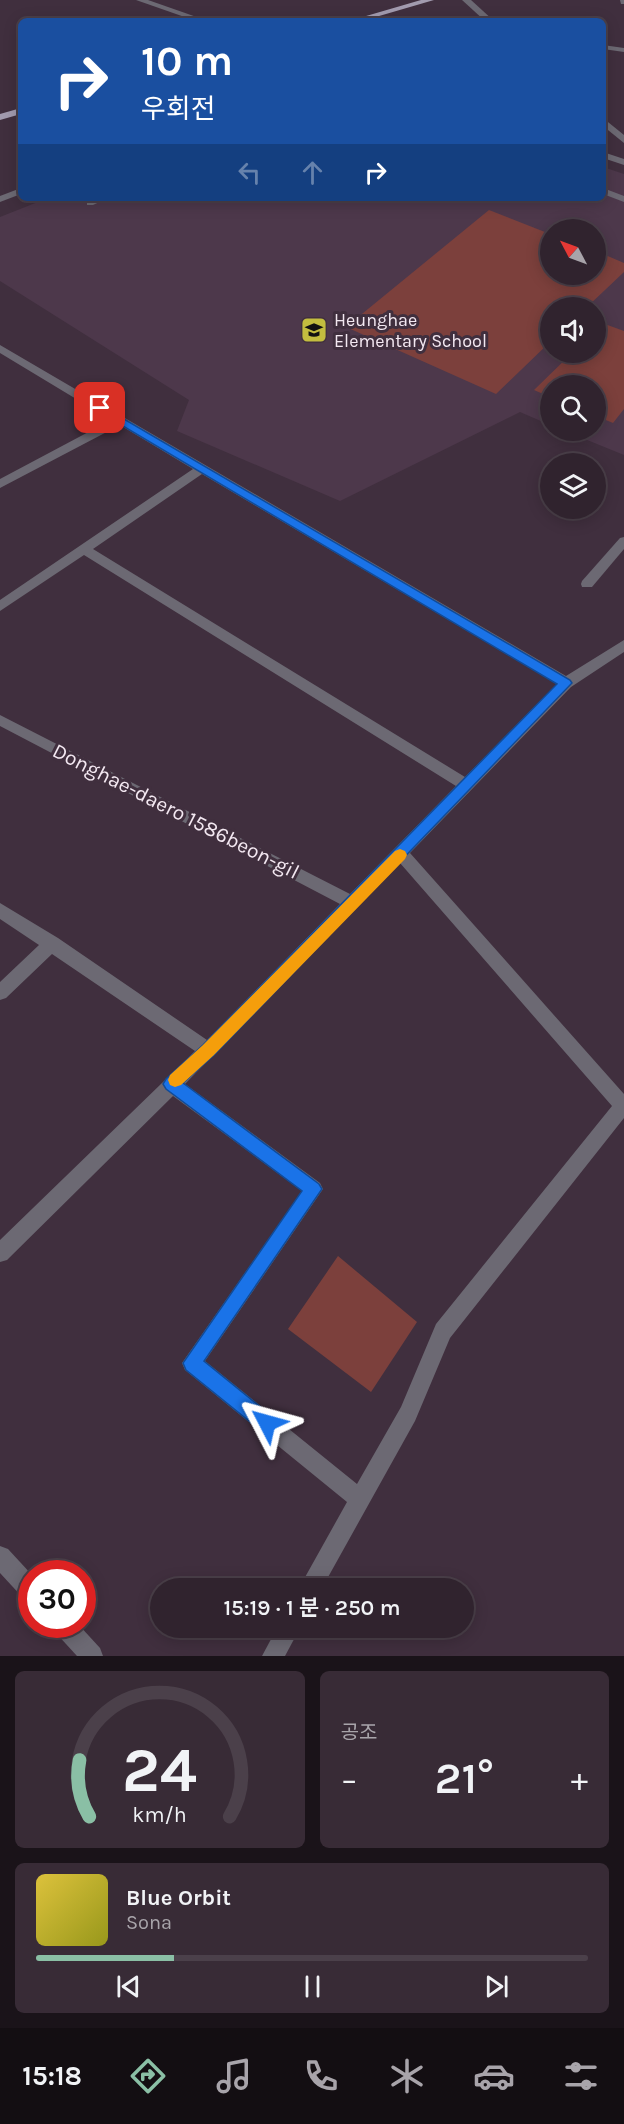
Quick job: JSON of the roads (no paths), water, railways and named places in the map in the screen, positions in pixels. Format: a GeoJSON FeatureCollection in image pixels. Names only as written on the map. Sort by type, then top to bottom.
{"type":"FeatureCollection","features":[{"type":"Feature","properties":{"kind":"main road"},"geometry":{"type":"LineString","coordinates":[[364,18],[430,0]]}},
{"type":"Feature","properties":{"kind":"main road"},"geometry":{"type":"LineString","coordinates":[[0,117],[18,112]]}},
{"type":"Feature","properties":{"kind":"street"},"geometry":{"type":"LineString","coordinates":[[140,0],[195,18]]}},
{"type":"Feature","properties":{"kind":"street"},"geometry":{"type":"LineString","coordinates":[[466,0],[487,18]]}},
{"type":"Feature","properties":{"kind":"street"},"geometry":{"type":"LineString","coordinates":[[606,47],[624,50]]}},
{"type":"Feature","properties":{"kind":"street"},"geometry":{"type":"LineString","coordinates":[[606,124],[624,140]]}},
{"type":"Feature","properties":{"kind":"street"},"geometry":{"type":"LineString","coordinates":[[606,156],[624,162]]}},
{"type":"Feature","properties":{"kind":"street"},"geometry":{"type":"LineString","coordinates":[[0,199],[18,192]]}},
{"type":"Feature","properties":{"kind":"street"},"geometry":{"type":"LineString","coordinates":[[606,192],[624,199]]}},
{"type":"Feature","properties":{"kind":"street"},"geometry":{"type":"LineString","coordinates":[[90,203],[95,201]]}},
{"type":"Feature","properties":{"kind":"street"},"geometry":{"type":"LineString","coordinates":[[0,348],[566,683]]}},
{"type":"Feature","properties":{"kind":"street"},"geometry":{"type":"LineString","coordinates":[[0,484],[120,420]]}},
{"type":"Feature","properties":{"kind":"street"},"geometry":{"type":"LineString","coordinates":[[0,606],[201,469]]}},
{"type":"Feature","properties":{"kind":"street"},"geometry":{"type":"LineString","coordinates":[[587,584],[624,541]]}},
{"type":"Feature","properties":{"kind":"street"},"geometry":{"type":"LineString","coordinates":[[84,549],[467,786]]}},
{"type":"Feature","properties":{"kind":"street"},"geometry":{"type":"LineString","coordinates":[[0,1253],[208,1050],[402,854],[566,683],[624,645]]}},
{"type":"Feature","properties":{"kind":"street","name":"Donghae-daero 1586beon-gil"},"geometry":{"type":"LineString","coordinates":[[0,720],[353,903]]}},
{"type":"Feature","properties":{"kind":"street"},"geometry":{"type":"LineString","coordinates":[[316,1578],[408,1414],[443,1331],[623,1106],[402,854]]}},
{"type":"Feature","properties":{"kind":"street"},"geometry":{"type":"LineString","coordinates":[[0,909],[208,1050]]}},
{"type":"Feature","properties":{"kind":"street"},"geometry":{"type":"LineString","coordinates":[[0,993],[52,943]]}},
{"type":"Feature","properties":{"kind":"street"},"geometry":{"type":"LineString","coordinates":[[171,1084],[314,1189],[192,1363],[360,1499]]}},
{"type":"Feature","properties":{"kind":"street"},"geometry":{"type":"LineString","coordinates":[[0,1557],[18,1576]]}},
{"type":"Feature","properties":{"kind":"street"},"geometry":{"type":"LineString","coordinates":[[76,1638],[92,1656]]}},
{"type":"Feature","properties":{"kind":"street"},"geometry":{"type":"LineString","coordinates":[[273,1656],[283,1638]]}},
{"type":"Feature","properties":{"kind":"place","name":"Heunghae Elementary School"},"geometry":{"type":"Point","coordinates":[314,330]}}]}
